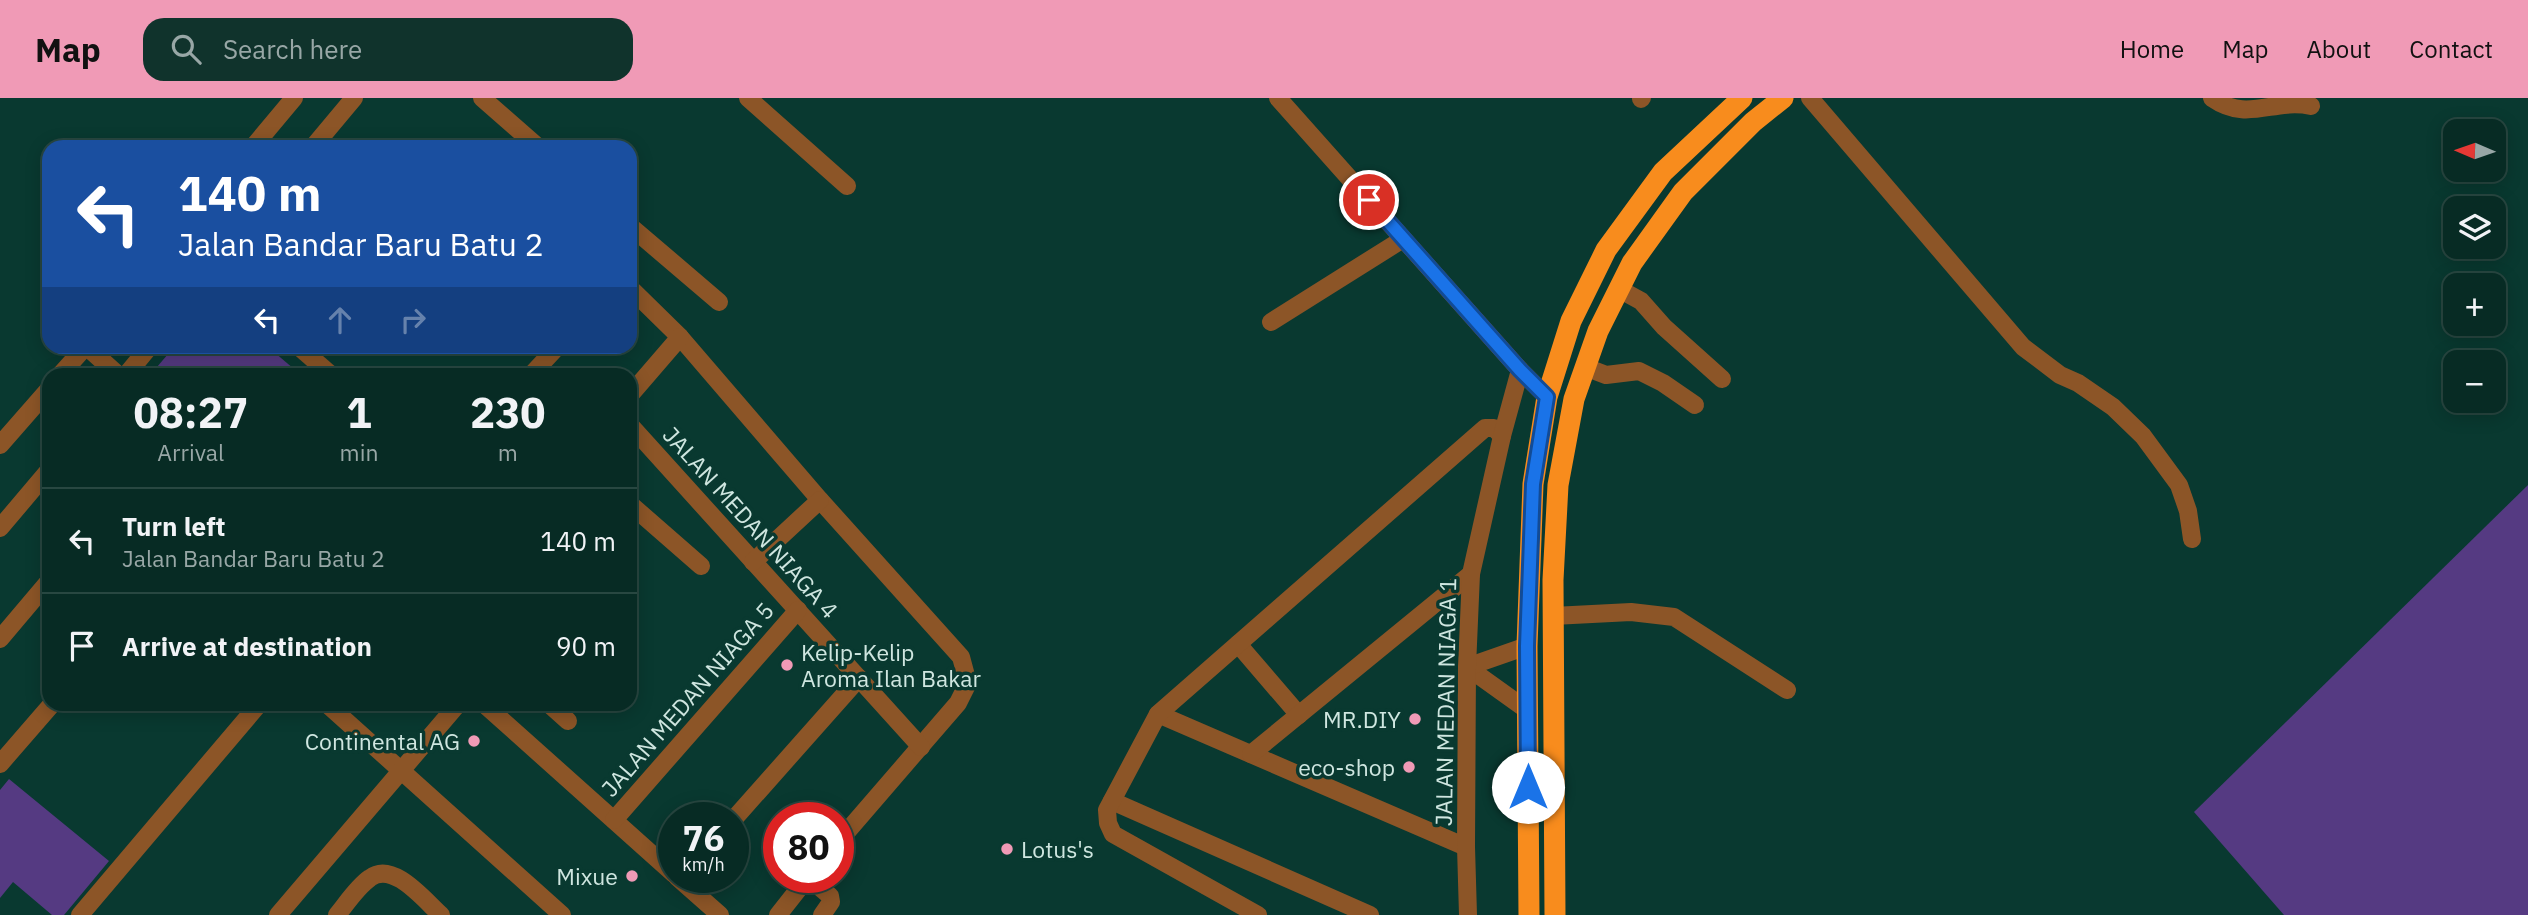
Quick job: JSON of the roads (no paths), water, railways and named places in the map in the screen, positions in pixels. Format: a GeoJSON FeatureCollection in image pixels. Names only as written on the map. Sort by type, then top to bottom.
{"type":"FeatureCollection","features":[{"type":"Feature","properties":{"kind":"highway"},"geometry":{"type":"LineString","coordinates":[[1529,915],[1527,646],[1533,484],[1547,397],[1571,321],[1606,250],[1663,172],[1742,98]]}},
{"type":"Feature","properties":{"kind":"highway"},"geometry":{"type":"LineString","coordinates":[[1555,915],[1553,616],[1558,485],[1574,399],[1598,331],[1632,263],[1683,192],[1753,122],[1783,98]]}},
{"type":"Feature","properties":{"kind":"street"},"geometry":{"type":"LineString","coordinates":[[259,140],[294,98]]}},
{"type":"Feature","properties":{"kind":"street"},"geometry":{"type":"LineString","coordinates":[[319,140],[354,98]]}},
{"type":"Feature","properties":{"kind":"street"},"geometry":{"type":"LineString","coordinates":[[482,98],[530,140]]}},
{"type":"Feature","properties":{"kind":"street"},"geometry":{"type":"LineString","coordinates":[[748,98],[847,186]]}},
{"type":"Feature","properties":{"kind":"street"},"geometry":{"type":"LineString","coordinates":[[1278,98],[1547,397]]}},
{"type":"Feature","properties":{"kind":"street"},"geometry":{"type":"LineString","coordinates":[[1810,98],[2023,347],[2060,375],[2078,383],[2113,407],[2143,436],[2179,485],[2188,511],[2192,539]]}},
{"type":"Feature","properties":{"kind":"street"},"geometry":{"type":"LineString","coordinates":[[2212,98],[2224,107],[2248,111],[2295,103],[2311,106]]}},
{"type":"Feature","properties":{"kind":"street"},"geometry":{"type":"LineString","coordinates":[[637,232],[719,302]]}},
{"type":"Feature","properties":{"kind":"street"},"geometry":{"type":"LineString","coordinates":[[1271,322],[1403,239]]}},
{"type":"Feature","properties":{"kind":"street"},"geometry":{"type":"LineString","coordinates":[[1619,289],[1641,301],[1664,327],[1722,379]]}},
{"type":"Feature","properties":{"kind":"street"},"geometry":{"type":"LineString","coordinates":[[637,295],[680,337],[820,500],[961,657],[968,683],[958,703],[854,824]]}},
{"type":"Feature","properties":{"kind":"street"},"geometry":{"type":"LineString","coordinates":[[637,387],[680,337]]}},
{"type":"Feature","properties":{"kind":"street"},"geometry":{"type":"LineString","coordinates":[[66,368],[79,354]]}},
{"type":"Feature","properties":{"kind":"street"},"geometry":{"type":"LineString","coordinates":[[95,354],[110,368]]}},
{"type":"Feature","properties":{"kind":"street"},"geometry":{"type":"LineString","coordinates":[[132,368],[143,354]]}},
{"type":"Feature","properties":{"kind":"street"},"geometry":{"type":"LineString","coordinates":[[307,354],[323,368]]}},
{"type":"Feature","properties":{"kind":"street"},"geometry":{"type":"LineString","coordinates":[[538,368],[551,354]]}},
{"type":"Feature","properties":{"kind":"street"},"geometry":{"type":"LineString","coordinates":[[1585,367],[1606,375],[1639,372],[1663,383],[1695,405]]}},
{"type":"Feature","properties":{"kind":"street","name":"JALAN MEDAN NIAGA 1"},"geometry":{"type":"LineString","coordinates":[[1468,915],[1467,667],[1471,574],[1520,370]]}},
{"type":"Feature","properties":{"kind":"street"},"geometry":{"type":"LineString","coordinates":[[0,445],[42,397]]}},
{"type":"Feature","properties":{"kind":"street"},"geometry":{"type":"LineString","coordinates":[[1258,915],[1113,834],[1107,810],[1158,714],[1485,428],[1494,428],[1502,436]]}},
{"type":"Feature","properties":{"kind":"street","name":"JALAN MEDAN NIAGA 4"},"geometry":{"type":"LineString","coordinates":[[637,433],[921,747]]}},
{"type":"Feature","properties":{"kind":"street"},"geometry":{"type":"LineString","coordinates":[[0,528],[42,478]]}},
{"type":"Feature","properties":{"kind":"street"},"geometry":{"type":"LineString","coordinates":[[753,562],[820,500]]}},
{"type":"Feature","properties":{"kind":"street"},"geometry":{"type":"LineString","coordinates":[[637,510],[701,566]]}},
{"type":"Feature","properties":{"kind":"street"},"geometry":{"type":"LineString","coordinates":[[1251,754],[1471,574]]}},
{"type":"Feature","properties":{"kind":"street"},"geometry":{"type":"LineString","coordinates":[[0,639],[42,589]]}},
{"type":"Feature","properties":{"kind":"street","name":"JALAN MEDAN NIAGA 5"},"geometry":{"type":"LineString","coordinates":[[614,820],[797,610]]}},
{"type":"Feature","properties":{"kind":"street"},"geometry":{"type":"LineString","coordinates":[[1553,616],[1631,612],[1674,617],[1787,691]]}},
{"type":"Feature","properties":{"kind":"street"},"geometry":{"type":"LineString","coordinates":[[1238,644],[1299,715]]}},
{"type":"Feature","properties":{"kind":"street"},"geometry":{"type":"LineString","coordinates":[[1467,667],[1527,646]]}},
{"type":"Feature","properties":{"kind":"street"},"geometry":{"type":"LineString","coordinates":[[1467,667],[1527,710]]}},
{"type":"Feature","properties":{"kind":"street"},"geometry":{"type":"LineString","coordinates":[[749,802],[859,678]]}},
{"type":"Feature","properties":{"kind":"street"},"geometry":{"type":"LineString","coordinates":[[0,764],[46,711]]}},
{"type":"Feature","properties":{"kind":"street"},"geometry":{"type":"LineString","coordinates":[[80,915],[253,711]]}},
{"type":"Feature","properties":{"kind":"street"},"geometry":{"type":"LineString","coordinates":[[335,711],[562,915]]}},
{"type":"Feature","properties":{"kind":"street"},"geometry":{"type":"LineString","coordinates":[[278,915],[452,711]]}},
{"type":"Feature","properties":{"kind":"street"},"geometry":{"type":"LineString","coordinates":[[492,711],[658,859]]}},
{"type":"Feature","properties":{"kind":"street"},"geometry":{"type":"LineString","coordinates":[[557,711],[568,721]]}},
{"type":"Feature","properties":{"kind":"street"},"geometry":{"type":"LineString","coordinates":[[1158,714],[1466,847]]}},
{"type":"Feature","properties":{"kind":"street"},"geometry":{"type":"LineString","coordinates":[[1112,801],[1352,912]]}},
{"type":"Feature","properties":{"kind":"street"},"geometry":{"type":"LineString","coordinates":[[337,915],[369,878],[385,873],[400,878],[441,915]]}},
{"type":"Feature","properties":{"kind":"street"},"geometry":{"type":"LineString","coordinates":[[696,893],[720,915]]}},
{"type":"Feature","properties":{"kind":"street"},"geometry":{"type":"LineString","coordinates":[[778,915],[795,893]]}},
{"type":"Feature","properties":{"kind":"street"},"geometry":{"type":"LineString","coordinates":[[822,915],[831,902],[831,896],[827,893]]}},
{"type":"Feature","properties":{"kind":"place","name":"Kelip-Kelip Aroma Ilan Bakar"},"geometry":{"type":"Point","coordinates":[787,665]}},
{"type":"Feature","properties":{"kind":"place","name":"MR.DIY"},"geometry":{"type":"Point","coordinates":[1415,719]}},
{"type":"Feature","properties":{"kind":"place","name":"Continental AG"},"geometry":{"type":"Point","coordinates":[474,741]}},
{"type":"Feature","properties":{"kind":"place","name":"eco-shop"},"geometry":{"type":"Point","coordinates":[1409,767]}},
{"type":"Feature","properties":{"kind":"place","name":"Lotus's"},"geometry":{"type":"Point","coordinates":[1007,849]}},
{"type":"Feature","properties":{"kind":"place","name":"Mixue"},"geometry":{"type":"Point","coordinates":[632,876]}}]}
